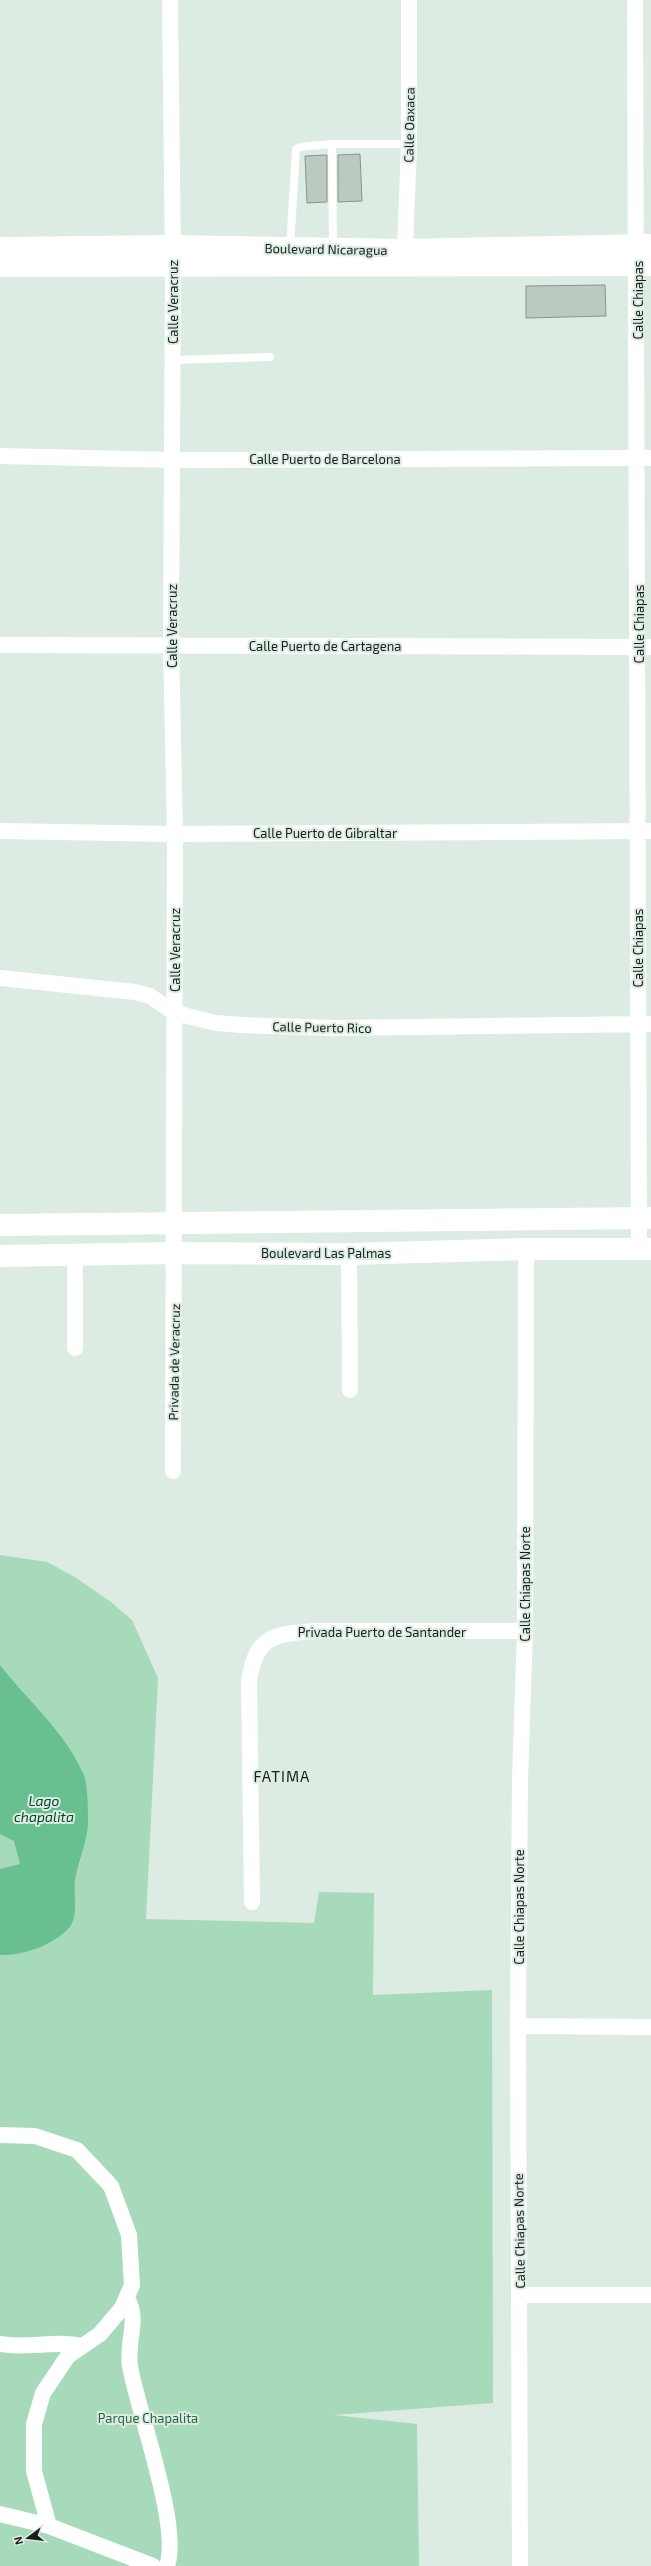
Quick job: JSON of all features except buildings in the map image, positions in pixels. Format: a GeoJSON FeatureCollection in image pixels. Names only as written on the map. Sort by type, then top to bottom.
{"type":"FeatureCollection","features":[{"type":"Feature","properties":{"kind":"street","name":"Calle Veracruz"},"geometry":{"type":"LineString","coordinates":[[170,0],[173,255],[171,646],[175,834],[174,1253]]}},
{"type":"Feature","properties":{"kind":"street","name":"Calle Oaxaca"},"geometry":{"type":"LineString","coordinates":[[405,250],[409,144],[409,0]]}},
{"type":"Feature","properties":{"kind":"street","name":"Calle Chiapas"},"geometry":{"type":"LineString","coordinates":[[635,0],[644,255],[645,1249]]}},
{"type":"Feature","properties":{"kind":"street","name":"Boulevard Nicaragua"},"geometry":{"type":"LineString","coordinates":[[0,248],[173,255],[644,255]]}},
{"type":"Feature","properties":{"kind":"street","name":"Boulevard Nicaragua"},"geometry":{"type":"LineString","coordinates":[[0,266],[290,248],[644,255]]}},
{"type":"Feature","properties":{"kind":"street","name":"Calle Puerto de Barcelona"},"geometry":{"type":"LineString","coordinates":[[0,456],[173,460],[645,458]]}},
{"type":"Feature","properties":{"kind":"street","name":"Calle Puerto de Cartagena"},"geometry":{"type":"LineString","coordinates":[[0,644],[171,646],[645,647]]}},
{"type":"Feature","properties":{"kind":"street","name":"Calle Puerto de Gibraltar"},"geometry":{"type":"LineString","coordinates":[[0,831],[175,834],[645,831]]}},
{"type":"Feature","properties":{"kind":"street","name":"Calle Puerto Rico"},"geometry":{"type":"LineString","coordinates":[[0,978],[135,992],[150,996],[175,1013],[216,1023],[337,1028],[645,1024]]}},
{"type":"Feature","properties":{"kind":"street"},"geometry":{"type":"LineString","coordinates":[[0,1225],[644,1218]]}},
{"type":"Feature","properties":{"kind":"street","name":"Boulevard Las Palmas"},"geometry":{"type":"LineString","coordinates":[[0,1256],[174,1253],[349,1254],[526,1249],[645,1249]]}},
{"type":"Feature","properties":{"kind":"street","name":"Calle Chiapas Norte"},"geometry":{"type":"LineString","coordinates":[[520,2566],[518,2026],[520,1779],[525,1631],[526,1249]]}},
{"type":"Feature","properties":{"kind":"street","name":"Privada de Veracruz"},"geometry":{"type":"LineString","coordinates":[[173,1471],[174,1253]]}},
{"type":"Feature","properties":{"kind":"street"},"geometry":{"type":"LineString","coordinates":[[75,1254],[75,1348]]}},
{"type":"Feature","properties":{"kind":"street"},"geometry":{"type":"LineString","coordinates":[[349,1254],[350,1390]]}},
{"type":"Feature","properties":{"kind":"street","name":"Privada Puerto de Santander"},"geometry":{"type":"LineString","coordinates":[[252,1902],[249,1682],[251,1667],[258,1650],[268,1639],[284,1633],[317,1631],[525,1631]]}},
{"type":"Feature","properties":{"kind":"street"},"geometry":{"type":"LineString","coordinates":[[518,2026],[651,2027]]}},
{"type":"Feature","properties":{"kind":"street"},"geometry":{"type":"LineString","coordinates":[[0,2135],[35,2136],[77,2150],[111,2186],[129,2235],[132,2285],[122,2308],[100,2334],[68,2356],[43,2393],[34,2424],[34,2471],[49,2526]]}},
{"type":"Feature","properties":{"kind":"street"},"geometry":{"type":"LineString","coordinates":[[519,2295],[651,2295]]}},
{"type":"Feature","properties":{"kind":"street"},"geometry":{"type":"LineString","coordinates":[[127,2298],[133,2307],[134,2318],[130,2365],[166,2512],[171,2554],[167,2566]]}},
{"type":"Feature","properties":{"kind":"street"},"geometry":{"type":"LineString","coordinates":[[0,2344],[14,2347],[64,2342],[82,2346]]}},
{"type":"Feature","properties":{"kind":"street"},"geometry":{"type":"LineString","coordinates":[[0,2514],[49,2526],[153,2566]]}},
{"type":"Feature","properties":{"kind":"lane"},"geometry":{"type":"LineString","coordinates":[[290,248],[296,149],[300,147],[332,144],[409,144]]}},
{"type":"Feature","properties":{"kind":"lane"},"geometry":{"type":"LineString","coordinates":[[332,144],[333,249]]}},
{"type":"Feature","properties":{"kind":"lane"},"geometry":{"type":"LineString","coordinates":[[173,360],[270,357]]}},
{"type":"Feature","properties":{"kind":"green space","name":"Parque Chapalita"},"geometry":{"type":"Polygon","coordinates":[[[0,1555],[47,1562],[75,1577],[111,1602],[132,1620],[158,1678],[146,1919],[314,1923],[319,1892],[374,1893],[373,1995],[492,1990],[493,2403],[334,2415],[417,2424],[419,2566],[0,2566],[0,1555]]]}},
{"type":"Feature","properties":{"kind":"water","name":"Lago chapalita"},"geometry":{"type":"Polygon","coordinates":[[[0,1665],[56,1730],[75,1758],[85,1777],[88,1821],[88,1828],[76,1873],[75,1911],[72,1923],[69,1928],[55,1940],[28,1951],[9,1955],[0,1955],[0,1869],[20,1864],[14,1841],[0,1834],[0,1665]]]}},
{"type":"Feature","properties":{"kind":"district","name":"FATIMA"},"geometry":{"type":"Point","coordinates":[282,1776]}}]}
